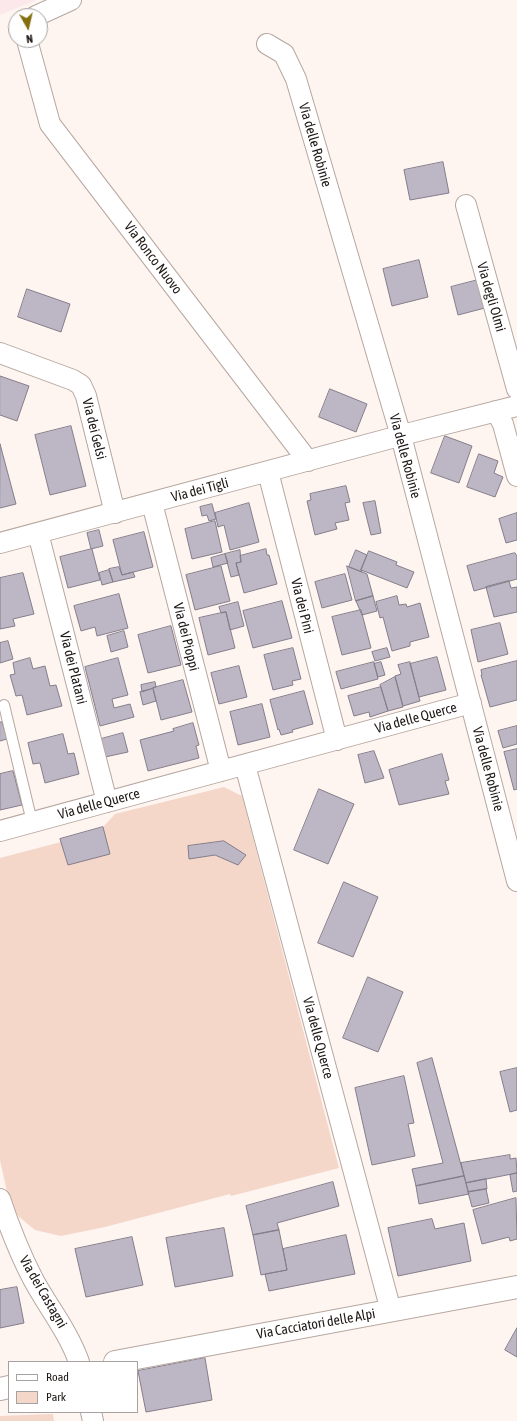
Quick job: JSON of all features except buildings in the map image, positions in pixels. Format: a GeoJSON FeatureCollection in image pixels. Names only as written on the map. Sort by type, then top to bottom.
{"type":"FeatureCollection","features":[{"type":"Feature","properties":{"kind":"street"},"geometry":{"type":"LineString","coordinates":[[48,11],[71,0]]}},
{"type":"Feature","properties":{"kind":"street","name":"Via delle Robinie"},"geometry":{"type":"LineString","coordinates":[[267,44],[284,54],[296,79],[401,436],[517,881]]}},
{"type":"Feature","properties":{"kind":"street","name":"Via Ronco Nuovo"},"geometry":{"type":"LineString","coordinates":[[29,48],[50,124],[308,461]]}},
{"type":"Feature","properties":{"kind":"street","name":"Via degli Olmi"},"geometry":{"type":"LineString","coordinates":[[466,205],[517,389]]}},
{"type":"Feature","properties":{"kind":"street","name":"Via dei Gelsi"},"geometry":{"type":"LineString","coordinates":[[0,353],[81,384],[86,396],[115,513]]}},
{"type":"Feature","properties":{"kind":"street"},"geometry":{"type":"LineString","coordinates":[[401,436],[517,406]]}},
{"type":"Feature","properties":{"kind":"street"},"geometry":{"type":"LineString","coordinates":[[496,411],[503,424],[517,476]]}},
{"type":"Feature","properties":{"kind":"street","name":"Via dei Tigli"},"geometry":{"type":"LineString","coordinates":[[0,543],[401,436]]}},
{"type":"Feature","properties":{"kind":"street","name":"Via dei Pini"},"geometry":{"type":"LineString","coordinates":[[268,472],[337,740]]}},
{"type":"Feature","properties":{"kind":"street","name":"Via dei Pioppi"},"geometry":{"type":"LineString","coordinates":[[152,503],[220,771]]}},
{"type":"Feature","properties":{"kind":"street","name":"Via dei Platani"},"geometry":{"type":"LineString","coordinates":[[38,533],[107,802]]}},
{"type":"Feature","properties":{"kind":"street","name":"Via delle Querce"},"geometry":{"type":"LineString","coordinates":[[0,831],[471,704]]}},
{"type":"Feature","properties":{"kind":"street","name":"Via delle Querce"},"geometry":{"type":"LineString","coordinates":[[245,765],[391,1311]]}},
{"type":"Feature","properties":{"kind":"street","name":"Via dei Castagni"},"geometry":{"type":"LineString","coordinates":[[0,1199],[20,1251],[33,1279],[65,1329],[79,1361]]}},
{"type":"Feature","properties":{"kind":"street","name":"Via Cacciatori delle Alpi"},"geometry":{"type":"LineString","coordinates":[[120,1361],[517,1287]]}},
{"type":"Feature","properties":{"kind":"lane"},"geometry":{"type":"LineString","coordinates":[[4,705],[32,822]]}},
{"type":"Feature","properties":{"kind":"shaded area"},"geometry":{"type":"Polygon","coordinates":[[[0,0],[36,0],[17,8],[8,8],[8,12],[0,15],[0,0]]]}},
{"type":"Feature","properties":{"kind":"green space"},"geometry":{"type":"Polygon","coordinates":[[[224,787],[242,796],[339,1168],[231,1196],[230,1194],[105,1227],[61,1236],[35,1230],[18,1216],[8,1196],[0,1160],[0,858],[61,842],[60,839],[103,827],[115,814],[224,787]]]}},
{"type":"Feature","properties":{"kind":"green space"},"geometry":{"type":"Polygon","coordinates":[[[53,1414],[54,1421],[0,1421],[0,1416],[53,1414]]]}}]}
